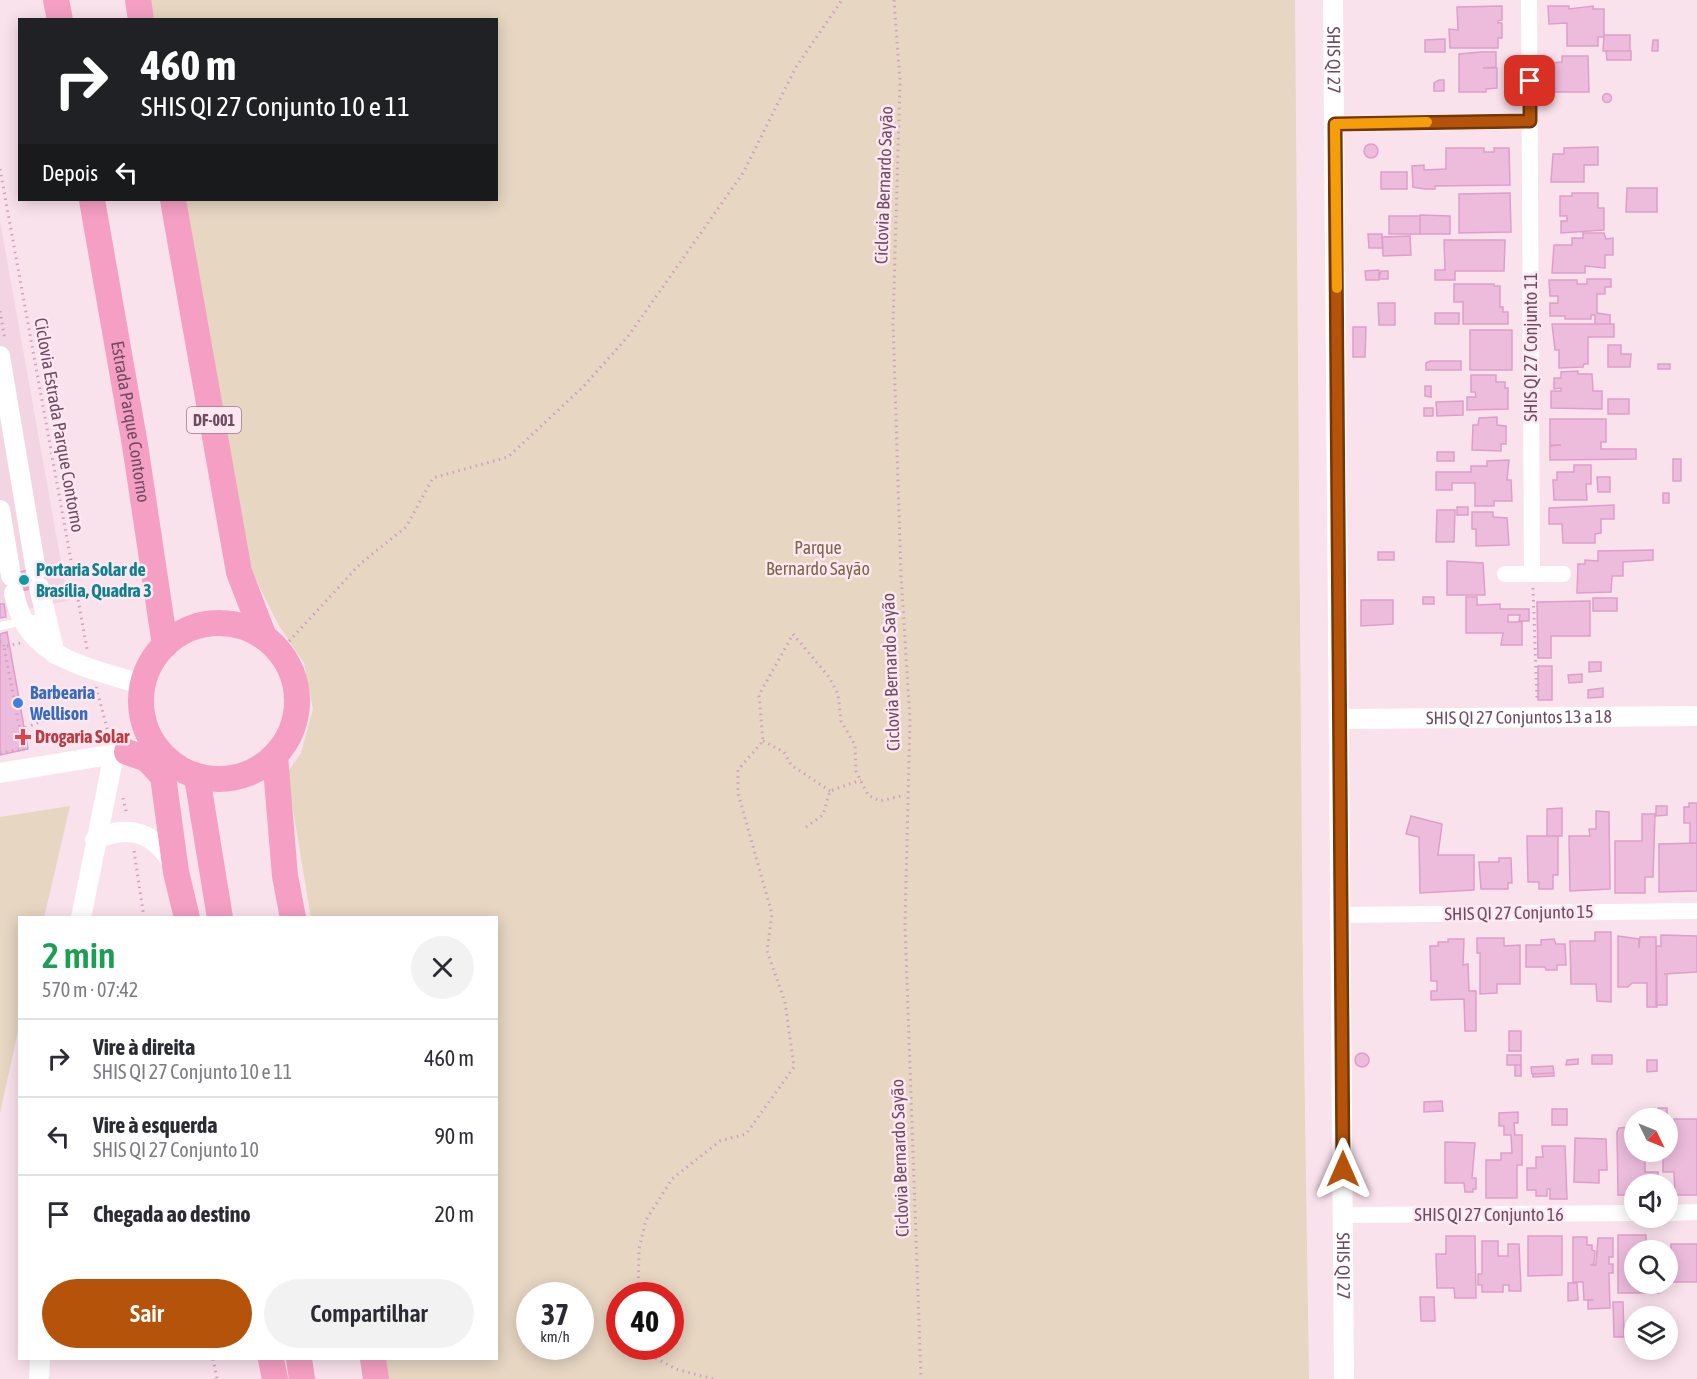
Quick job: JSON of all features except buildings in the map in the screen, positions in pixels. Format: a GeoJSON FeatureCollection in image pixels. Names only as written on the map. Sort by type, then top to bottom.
{"type":"FeatureCollection","features":[{"type":"Feature","properties":{"kind":"main road"},"geometry":{"type":"LineString","coordinates":[[56,0],[60,18]]}},
{"type":"Feature","properties":{"kind":"main road"},"geometry":{"type":"LineString","coordinates":[[138,0],[141,18]]}},
{"type":"Feature","properties":{"kind":"main road","name":"Estrada Parque Contorno"},"geometry":{"type":"LineString","coordinates":[[92,201],[135,445],[165,645]]}},
{"type":"Feature","properties":{"kind":"main road","name":"DF-001"},"geometry":{"type":"LineString","coordinates":[[173,201],[215,424],[239,572],[272,644],[289,664],[298,696],[293,728],[276,756],[252,772],[239,777],[211,779],[197,777],[177,768],[154,745],[142,716],[143,685],[148,670],[165,645],[189,629],[215,623],[242,626],[272,644]]}},
{"type":"Feature","properties":{"kind":"main road"},"geometry":{"type":"LineString","coordinates":[[121,753],[147,759],[158,768],[163,776],[176,872],[187,916]]}},
{"type":"Feature","properties":{"kind":"main road"},"geometry":{"type":"LineString","coordinates":[[276,756],[285,876],[293,916]]}},
{"type":"Feature","properties":{"kind":"main road"},"geometry":{"type":"LineString","coordinates":[[197,777],[220,916]]}},
{"type":"Feature","properties":{"kind":"main road"},"geometry":{"type":"LineString","coordinates":[[271,1360],[274,1379]]}},
{"type":"Feature","properties":{"kind":"main road"},"geometry":{"type":"LineString","coordinates":[[298,1360],[302,1379]]}},
{"type":"Feature","properties":{"kind":"main road"},"geometry":{"type":"LineString","coordinates":[[373,1360],[376,1379]]}},
{"type":"Feature","properties":{"kind":"street","name":"SHIS QI 27"},"geometry":{"type":"LineString","coordinates":[[1333,0],[1341,719],[1344,1379]]}},
{"type":"Feature","properties":{"kind":"street","name":"SHIS QI 27 Conjunto 11"},"geometry":{"type":"LineString","coordinates":[[1529,0],[1532,574]]}},
{"type":"Feature","properties":{"kind":"street"},"geometry":{"type":"LineString","coordinates":[[1335,124],[1530,121]]}},
{"type":"Feature","properties":{"kind":"street"},"geometry":{"type":"LineString","coordinates":[[0,356],[37,579],[55,654]]}},
{"type":"Feature","properties":{"kind":"street"},"geometry":{"type":"LineString","coordinates":[[25,506],[0,511],[12,585],[22,622],[55,654],[91,669],[143,685]]}},
{"type":"Feature","properties":{"kind":"street"},"geometry":{"type":"LineString","coordinates":[[1505,574],[1563,574]]}},
{"type":"Feature","properties":{"kind":"street","name":"SHIS QI 27 Conjuntos 13 a 18"},"geometry":{"type":"LineString","coordinates":[[1341,719],[1697,716]]}},
{"type":"Feature","properties":{"kind":"street"},"geometry":{"type":"LineString","coordinates":[[0,773],[121,753],[154,745]]}},
{"type":"Feature","properties":{"kind":"street"},"geometry":{"type":"LineString","coordinates":[[81,916],[95,840],[112,771],[121,753]]}},
{"type":"Feature","properties":{"kind":"street"},"geometry":{"type":"LineString","coordinates":[[95,840],[114,831],[131,831],[161,847],[176,872]]}},
{"type":"Feature","properties":{"kind":"street","name":"SHIS QI 27 Conjunto 15"},"geometry":{"type":"LineString","coordinates":[[1341,915],[1697,911]]}},
{"type":"Feature","properties":{"kind":"street"},"geometry":{"type":"LineString","coordinates":[[1678,1213],[1697,1212]]}},
{"type":"Feature","properties":{"kind":"street","name":"SHIS QI 27 Conjunto 16"},"geometry":{"type":"LineString","coordinates":[[1343,1215],[1624,1213]]}},
{"type":"Feature","properties":{"kind":"street"},"geometry":{"type":"LineString","coordinates":[[39,1379],[40,1360]]}},
{"type":"Feature","properties":{"kind":"lane"},"geometry":{"type":"LineString","coordinates":[[0,626],[45,617]]}},
{"type":"Feature","properties":{"kind":"path"},"geometry":{"type":"LineString","coordinates":[[272,644],[360,564],[406,527],[433,478],[508,457],[585,386],[621,344],[743,173],[796,67],[842,0]]}},
{"type":"Feature","properties":{"kind":"path","name":"Ciclovia Bernardo Sayão"},"geometry":{"type":"LineString","coordinates":[[894,0],[895,43],[900,81],[893,323],[901,576],[909,719],[904,925],[921,1379]]}},
{"type":"Feature","properties":{"kind":"path","name":"Ciclovia Estrada Parque Contorno"},"geometry":{"type":"LineString","coordinates":[[0,170],[91,669],[121,753]]}},
{"type":"Feature","properties":{"kind":"path"},"geometry":{"type":"LineString","coordinates":[[1532,574],[1537,708]]}},
{"type":"Feature","properties":{"kind":"path"},"geometry":{"type":"LineString","coordinates":[[638,1282],[639,1249],[646,1220],[672,1179],[720,1141],[746,1134],[794,1067],[786,1002],[768,951],[772,914],[738,793],[738,770],[763,741],[759,694],[793,634],[829,677],[838,694],[841,721],[855,745],[856,771],[868,795],[880,801],[906,795]]}},
{"type":"Feature","properties":{"kind":"path"},"geometry":{"type":"LineString","coordinates":[[0,642],[3,642],[24,752],[0,753]]}},
{"type":"Feature","properties":{"kind":"path"},"geometry":{"type":"LineString","coordinates":[[4,647],[22,643]]}},
{"type":"Feature","properties":{"kind":"path"},"geometry":{"type":"LineString","coordinates":[[20,730],[44,720]]}},
{"type":"Feature","properties":{"kind":"path"},"geometry":{"type":"LineString","coordinates":[[763,741],[784,752],[791,765],[830,791]]}},
{"type":"Feature","properties":{"kind":"path"},"geometry":{"type":"LineString","coordinates":[[830,791],[861,780]]}},
{"type":"Feature","properties":{"kind":"path"},"geometry":{"type":"LineString","coordinates":[[806,827],[823,815],[830,791]]}},
{"type":"Feature","properties":{"kind":"path"},"geometry":{"type":"LineString","coordinates":[[213,1360],[217,1379]]}},
{"type":"Feature","properties":{"kind":"path"},"geometry":{"type":"LineString","coordinates":[[659,1360],[676,1369],[713,1379]]}},
{"type":"Feature","properties":{"kind":"shaded area"},"geometry":{"type":"Polygon","coordinates":[[[0,221],[68,601],[0,614],[0,221]]]}},
{"type":"Feature","properties":{"kind":"green space","name":"Parque Bernardo Sayão"},"geometry":{"type":"Polygon","coordinates":[[[150,0],[1295,0],[1303,985],[1309,1379],[378,1379],[374,1360],[498,1360],[498,916],[311,916],[287,773],[301,753],[313,709],[304,663],[278,624],[245,558],[184,201],[498,201],[498,18],[154,18],[150,0]]]}},
{"type":"Feature","properties":{"kind":"green space"},"geometry":{"type":"Polygon","coordinates":[[[70,806],[44,916],[18,916],[18,1032],[0,1113],[0,817],[70,806]]]}},
{"type":"Feature","properties":{"kind":"slow traffic"},"geometry":{"type":"LineString","coordinates":[[1337,288],[1335,124],[1427,122]]}},
{"type":"Feature","properties":{"kind":"place","name":"Portaria Solar de Brasília, Quadra 3"},"geometry":{"type":"Point","coordinates":[24,580]}},
{"type":"Feature","properties":{"kind":"place","name":"Barbearia Wellison"},"geometry":{"type":"Point","coordinates":[18,703]}},
{"type":"Feature","properties":{"kind":"place","name":"Drogaria Solar"},"geometry":{"type":"Point","coordinates":[23,737]}},
{"type":"Feature","properties":{"kind":"route"},"geometry":{"type":"LineString","coordinates":[[1343,1169],[1335,124],[1530,121],[1530,81]]}}]}
